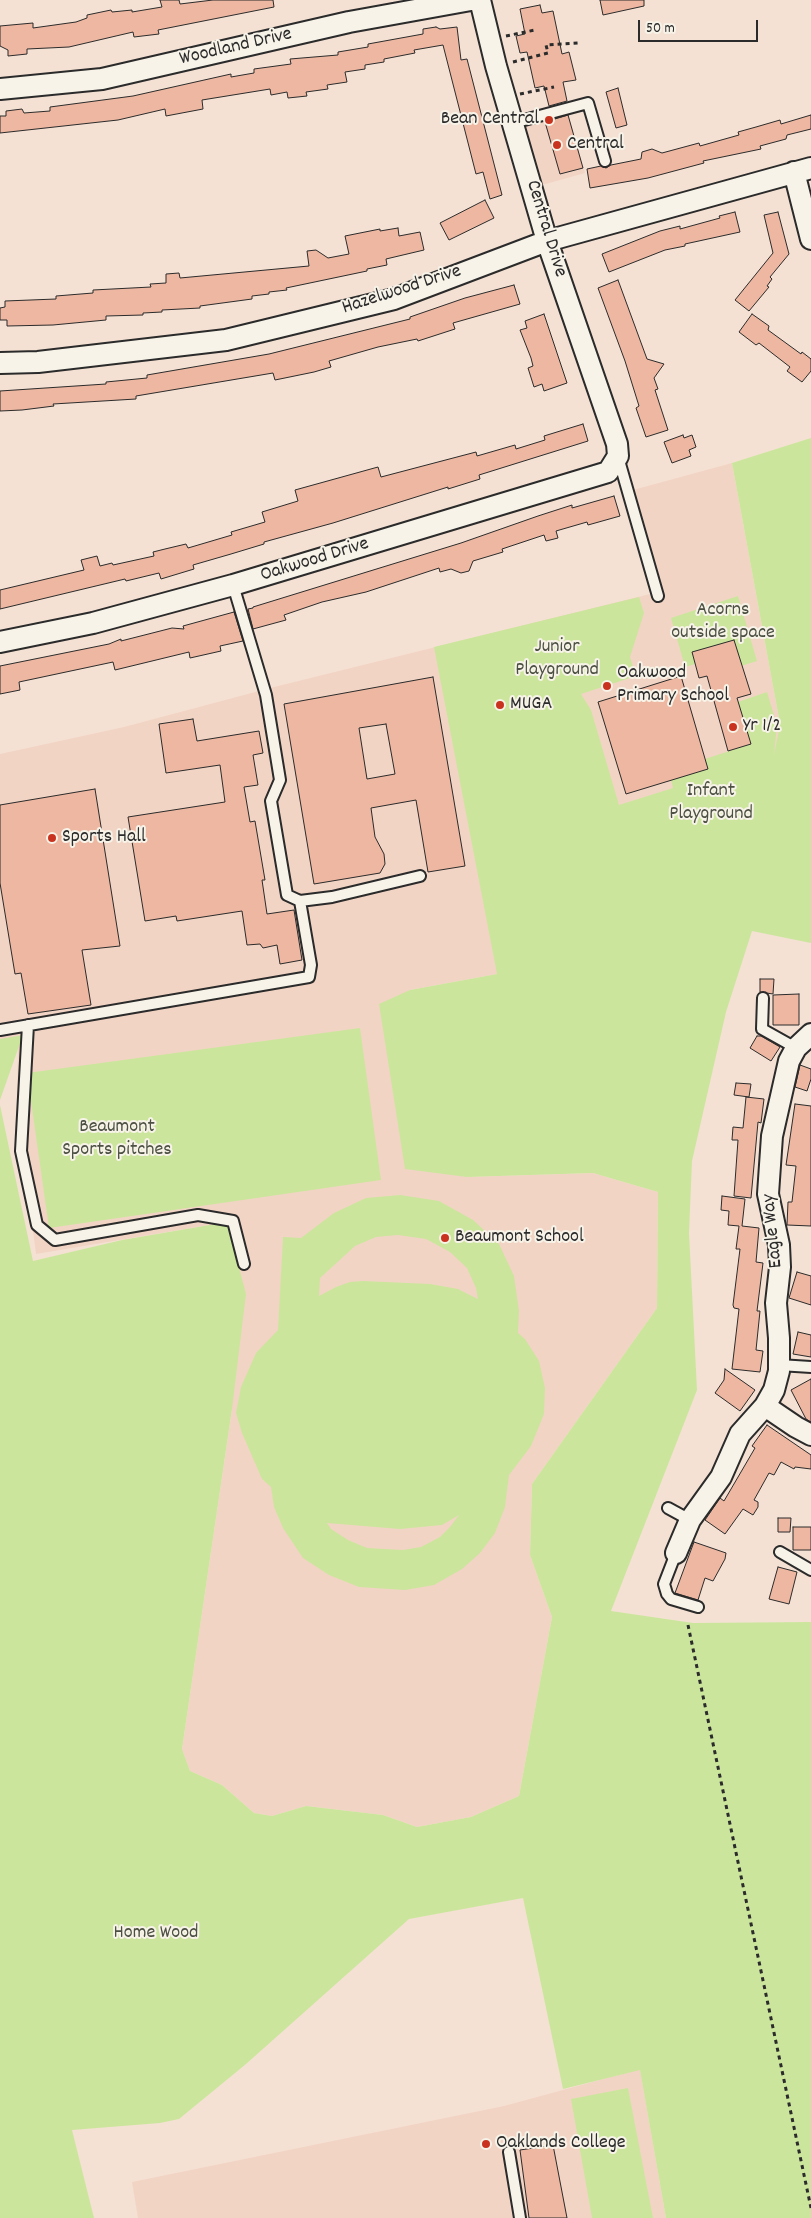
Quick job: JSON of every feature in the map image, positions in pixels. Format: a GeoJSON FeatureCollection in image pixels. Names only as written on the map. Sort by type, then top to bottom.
{"type":"FeatureCollection","features":[{"type":"Feature","properties":{"kind":"street","name":"Woodland Drive"},"geometry":{"type":"LineString","coordinates":[[0,89],[102,79],[349,22],[471,0]]}},
{"type":"Feature","properties":{"kind":"street","name":"Central Drive"},"geometry":{"type":"LineString","coordinates":[[480,0],[488,39],[546,240],[617,444],[618,456]]}},
{"type":"Feature","properties":{"kind":"street","name":"Hazelwood Drive"},"geometry":{"type":"LineString","coordinates":[[0,363],[38,362],[226,340],[394,298],[546,240],[802,170],[811,239]]}},
{"type":"Feature","properties":{"kind":"street","name":"Oakwood Drive"},"geometry":{"type":"LineString","coordinates":[[0,642],[93,623],[233,586],[608,472],[618,456]]}},
{"type":"Feature","properties":{"kind":"street","name":"Eagle Way"},"geometry":{"type":"LineString","coordinates":[[676,1553],[690,1520],[721,1477],[740,1434],[764,1406],[774,1390],[779,1365],[776,1303],[780,1267],[780,1245],[768,1194],[772,1136],[785,1075],[796,1048],[811,1034]]}},
{"type":"Feature","properties":{"kind":"street"},"geometry":{"type":"LineString","coordinates":[[764,1406],[796,1427],[811,1434]]}},
{"type":"Feature","properties":{"kind":"lane"},"geometry":{"type":"LineString","coordinates":[[513,123],[588,103],[605,161]]}},
{"type":"Feature","properties":{"kind":"lane"},"geometry":{"type":"LineString","coordinates":[[618,456],[658,596]]}},
{"type":"Feature","properties":{"kind":"lane"},"geometry":{"type":"LineString","coordinates":[[233,586],[266,695],[280,780],[271,801],[287,895],[300,901],[332,897],[420,876]]}},
{"type":"Feature","properties":{"kind":"lane"},"geometry":{"type":"LineString","coordinates":[[0,1030],[309,977],[311,965],[300,901]]}},
{"type":"Feature","properties":{"kind":"lane"},"geometry":{"type":"LineString","coordinates":[[763,998],[762,1029],[796,1048]]}},
{"type":"Feature","properties":{"kind":"lane"},"geometry":{"type":"LineString","coordinates":[[28,1025],[22,1151],[37,1225],[55,1240],[198,1215],[233,1221],[244,1264]]}},
{"type":"Feature","properties":{"kind":"lane"},"geometry":{"type":"LineString","coordinates":[[779,1365],[811,1367]]}},
{"type":"Feature","properties":{"kind":"lane"},"geometry":{"type":"LineString","coordinates":[[668,1508],[690,1520]]}},
{"type":"Feature","properties":{"kind":"lane"},"geometry":{"type":"LineString","coordinates":[[780,1552],[811,1570]]}},
{"type":"Feature","properties":{"kind":"lane"},"geometry":{"type":"LineString","coordinates":[[676,1553],[664,1584],[667,1594],[671,1598],[698,1607]]}},
{"type":"Feature","properties":{"kind":"lane"},"geometry":{"type":"LineString","coordinates":[[509,2152],[520,2218]]}},
{"type":"Feature","properties":{"kind":"path"},"geometry":{"type":"LineString","coordinates":[[488,39],[534,30]]}},
{"type":"Feature","properties":{"kind":"path"},"geometry":{"type":"LineString","coordinates":[[496,66],[548,54],[546,45],[578,43]]}},
{"type":"Feature","properties":{"kind":"path"},"geometry":{"type":"LineString","coordinates":[[505,97],[554,87]]}},
{"type":"Feature","properties":{"kind":"path"},"geometry":{"type":"LineString","coordinates":[[688,1625],[811,2208]]}},
{"type":"Feature","properties":{"kind":"shaded area"},"geometry":{"type":"Polygon","coordinates":[[[567,109],[585,173],[542,185],[524,121],[567,109]]]}},
{"type":"Feature","properties":{"kind":"shaded area","name":"Beaumont School"},"geometry":{"type":"Polygon","coordinates":[[[732,463],[780,724],[769,790],[497,974],[410,990],[467,1177],[593,1173],[658,1192],[657,1308],[532,1484],[530,1555],[552,1617],[519,1796],[471,1817],[417,1827],[383,1815],[306,1806],[272,1816],[254,1813],[222,1785],[190,1771],[182,1749],[232,1409],[227,1222],[36,1254],[17,1108],[18,1049],[0,1051],[0,754],[124,727],[274,687],[650,594],[622,493],[732,463]]]}},
{"type":"Feature","properties":{"kind":"shaded area","name":"Oaklands College"},"geometry":{"type":"Polygon","coordinates":[[[640,2069],[666,2218],[138,2218],[132,2182],[504,2106],[640,2069]]]}},
{"type":"Feature","properties":{"kind":"green space"},"geometry":{"type":"Polygon","coordinates":[[[811,438],[811,943],[752,931],[726,1012],[692,1161],[689,1233],[697,1390],[611,1611],[693,1623],[811,1622],[811,2218],[666,2218],[640,2070],[563,2089],[523,1898],[409,1919],[246,2064],[179,2119],[160,2123],[72,2130],[94,2218],[0,2218],[0,1105],[33,1261],[122,1240],[227,1222],[246,1294],[232,1409],[182,1749],[190,1771],[222,1785],[254,1813],[272,1816],[306,1806],[383,1815],[417,1827],[471,1817],[519,1796],[552,1617],[530,1555],[532,1484],[657,1308],[658,1192],[593,1173],[467,1177],[405,1169],[379,1004],[410,990],[497,974],[434,647],[639,597],[644,613],[630,657],[636,676],[581,694],[591,710],[619,805],[673,788],[671,780],[708,769],[705,759],[751,744],[738,702],[767,692],[777,725],[774,755],[780,724],[732,463],[811,438]]]}},
{"type":"Feature","properties":{"kind":"green space","name":"Acorns outside space"},"geometry":{"type":"Polygon","coordinates":[[[738,596],[757,661],[741,666],[692,652],[695,664],[685,667],[671,618],[738,596]]]}},
{"type":"Feature","properties":{"kind":"green space","name":"Beaumont Sports pitches"},"geometry":{"type":"Polygon","coordinates":[[[360,1028],[381,1180],[49,1228],[27,1073],[360,1028]]]}},
{"type":"Feature","properties":{"kind":"green space"},"geometry":{"type":"Polygon","coordinates":[[[23,1035],[0,1100],[0,1039],[23,1035]]]}},
{"type":"Feature","properties":{"kind":"green space"},"geometry":{"type":"Polygon","coordinates":[[[400,1195],[439,1201],[473,1220],[499,1244],[514,1276],[519,1311],[518,1333],[525,1339],[539,1361],[545,1388],[544,1414],[531,1446],[509,1475],[505,1507],[495,1533],[480,1553],[462,1569],[434,1585],[405,1590],[359,1587],[329,1575],[303,1558],[283,1528],[274,1507],[271,1487],[262,1479],[242,1433],[236,1413],[241,1387],[256,1353],[278,1330],[283,1237],[301,1238],[334,1213],[366,1198],[400,1195]],[[398,1235],[376,1237],[355,1246],[320,1278],[319,1296],[350,1282],[363,1281],[430,1284],[458,1289],[478,1299],[476,1288],[467,1268],[450,1252],[426,1239],[398,1235]],[[459,1515],[442,1525],[400,1529],[327,1523],[331,1529],[348,1540],[367,1548],[403,1550],[421,1547],[440,1537],[459,1515]]]}},
{"type":"Feature","properties":{"kind":"green space"},"geometry":{"type":"Polygon","coordinates":[[[628,2088],[653,2218],[592,2218],[571,2099],[628,2088]]]}},
{"type":"Feature","properties":{"kind":"building"},"geometry":{"type":"Polygon","coordinates":[[[160,0],[179,0],[180,4],[213,0],[273,0],[274,7],[158,30],[159,34],[134,37],[133,32],[69,47],[27,49],[27,54],[8,56],[8,50],[0,46],[0,26],[33,23],[33,28],[76,22],[87,18],[87,15],[111,10],[112,12],[132,10],[132,12],[162,7],[160,0]]]}},
{"type":"Feature","properties":{"kind":"building"},"geometry":{"type":"Polygon","coordinates":[[[600,0],[644,0],[644,6],[603,15],[600,0]]]}},
{"type":"Feature","properties":{"kind":"building"},"geometry":{"type":"Polygon","coordinates":[[[540,5],[542,13],[553,11],[562,54],[569,52],[576,80],[563,82],[567,101],[549,106],[544,86],[535,88],[527,52],[520,53],[516,36],[525,34],[520,9],[540,5]]]}},
{"type":"Feature","properties":{"kind":"building"},"geometry":{"type":"Polygon","coordinates":[[[436,27],[440,29],[457,27],[461,60],[467,59],[502,195],[490,199],[483,172],[476,174],[443,45],[414,50],[415,53],[384,59],[384,62],[365,65],[365,69],[345,72],[347,82],[327,85],[328,89],[306,92],[307,96],[288,98],[287,92],[271,95],[270,89],[202,100],[203,109],[166,116],[165,109],[118,120],[0,133],[0,116],[6,116],[6,111],[22,109],[24,113],[50,111],[50,107],[133,96],[231,74],[231,77],[254,73],[254,69],[291,64],[290,59],[338,55],[338,52],[368,47],[368,44],[423,34],[423,29],[436,27]]]}},
{"type":"Feature","properties":{"kind":"building"},"geometry":{"type":"Polygon","coordinates":[[[618,88],[627,125],[616,128],[606,92],[618,88]]]}},
{"type":"Feature","properties":{"kind":"building"},"geometry":{"type":"Polygon","coordinates":[[[568,115],[583,168],[560,174],[545,122],[568,115]]]}},
{"type":"Feature","properties":{"kind":"building"},"geometry":{"type":"Polygon","coordinates":[[[811,115],[811,129],[787,135],[786,139],[760,146],[761,149],[703,161],[704,163],[648,178],[590,188],[587,169],[601,166],[606,168],[611,165],[641,159],[642,152],[652,149],[662,153],[699,143],[700,146],[739,135],[738,132],[780,120],[781,124],[811,115]]]}},
{"type":"Feature","properties":{"kind":"building"},"geometry":{"type":"Polygon","coordinates":[[[485,200],[494,218],[449,240],[440,223],[485,200]]]}},
{"type":"Feature","properties":{"kind":"building"},"geometry":{"type":"Polygon","coordinates":[[[735,212],[740,232],[665,250],[609,272],[602,254],[660,231],[680,226],[680,229],[735,212]]]}},
{"type":"Feature","properties":{"kind":"building"},"geometry":{"type":"Polygon","coordinates":[[[778,212],[789,254],[770,277],[772,279],[767,286],[769,287],[749,311],[735,300],[773,253],[764,215],[778,212]]]}},
{"type":"Feature","properties":{"kind":"building"},"geometry":{"type":"Polygon","coordinates":[[[398,228],[399,236],[420,232],[424,250],[386,259],[387,265],[367,269],[367,271],[286,288],[287,290],[269,292],[269,294],[252,296],[252,299],[200,306],[200,308],[162,310],[162,312],[143,313],[143,315],[106,316],[106,320],[53,325],[7,326],[7,320],[0,320],[0,308],[5,307],[5,301],[56,299],[56,296],[93,293],[93,290],[151,287],[150,284],[166,283],[166,274],[179,273],[180,278],[309,266],[307,251],[316,250],[328,258],[349,254],[345,236],[380,229],[380,231],[398,228]]]}},
{"type":"Feature","properties":{"kind":"building"},"geometry":{"type":"Polygon","coordinates":[[[618,280],[647,359],[664,364],[654,378],[658,389],[655,390],[668,430],[646,437],[636,408],[639,406],[625,361],[598,288],[618,280]]]}},
{"type":"Feature","properties":{"kind":"building"},"geometry":{"type":"Polygon","coordinates":[[[514,285],[520,304],[453,323],[455,329],[418,341],[417,339],[378,347],[329,361],[331,367],[314,372],[275,380],[273,373],[136,396],[136,399],[53,404],[54,406],[0,411],[0,391],[106,384],[106,382],[147,378],[147,375],[269,354],[410,319],[410,317],[465,298],[514,285]]]}},
{"type":"Feature","properties":{"kind":"building"},"geometry":{"type":"Polygon","coordinates":[[[544,314],[567,383],[544,391],[542,384],[534,387],[528,368],[533,366],[520,330],[527,328],[525,321],[544,314]]]}},
{"type":"Feature","properties":{"kind":"building"},"geometry":{"type":"Polygon","coordinates":[[[752,314],[769,326],[768,330],[811,359],[811,371],[802,382],[787,371],[790,367],[759,343],[756,345],[739,332],[752,314]]]}},
{"type":"Feature","properties":{"kind":"building"},"geometry":{"type":"Polygon","coordinates":[[[583,424],[588,441],[479,475],[480,479],[264,542],[264,544],[193,565],[194,569],[161,579],[159,573],[126,581],[125,579],[0,609],[0,590],[84,570],[81,560],[97,556],[100,566],[112,563],[113,565],[154,556],[153,552],[186,544],[188,548],[232,535],[231,532],[265,522],[262,512],[298,501],[295,490],[378,467],[381,477],[476,452],[477,456],[515,445],[516,449],[545,440],[544,436],[583,424]]]}},
{"type":"Feature","properties":{"kind":"building"},"geometry":{"type":"Polygon","coordinates":[[[683,435],[684,438],[692,435],[696,447],[689,450],[691,456],[672,463],[664,442],[683,435]]]}},
{"type":"Feature","properties":{"kind":"building"},"geometry":{"type":"Polygon","coordinates":[[[614,496],[620,516],[588,525],[587,522],[556,531],[558,538],[546,541],[544,535],[502,549],[503,552],[473,561],[469,571],[461,573],[451,569],[440,572],[439,568],[366,592],[322,602],[284,615],[286,620],[253,629],[248,609],[253,607],[461,543],[572,505],[572,508],[614,496]]]}},
{"type":"Feature","properties":{"kind":"building"},"geometry":{"type":"Polygon","coordinates":[[[234,612],[243,641],[220,646],[221,651],[190,658],[189,652],[115,670],[113,662],[19,682],[20,690],[0,694],[0,666],[109,644],[121,639],[121,641],[172,628],[184,629],[183,626],[234,612]]]}},
{"type":"Feature","properties":{"kind":"building"},"geometry":{"type":"Polygon","coordinates":[[[734,640],[751,694],[737,698],[751,744],[728,751],[707,676],[699,678],[692,652],[734,640]]]}},
{"type":"Feature","properties":{"kind":"building"},"geometry":{"type":"Polygon","coordinates":[[[681,676],[708,769],[626,794],[598,702],[681,676]]]}},
{"type":"Feature","properties":{"kind":"building"},"geometry":{"type":"Polygon","coordinates":[[[433,677],[465,866],[428,872],[416,800],[371,808],[375,837],[384,854],[385,864],[380,873],[314,884],[284,704],[433,677]],[[386,724],[359,728],[367,779],[395,774],[386,724]]]}},
{"type":"Feature","properties":{"kind":"building"},"geometry":{"type":"Polygon","coordinates":[[[193,719],[197,741],[259,731],[263,753],[253,755],[258,785],[244,787],[250,822],[255,821],[265,880],[262,880],[267,914],[294,910],[302,960],[280,964],[277,945],[263,948],[260,944],[247,945],[242,911],[177,921],[176,916],[145,921],[128,817],[225,802],[220,765],[166,773],[159,724],[193,719]]]}},
{"type":"Feature","properties":{"kind":"building"},"geometry":{"type":"Polygon","coordinates":[[[95,789],[120,946],[82,950],[91,1005],[28,1014],[21,973],[15,974],[0,883],[0,805],[95,789]]]}},
{"type":"Feature","properties":{"kind":"building"},"geometry":{"type":"Polygon","coordinates":[[[760,979],[774,979],[773,994],[760,992],[760,979]]]}},
{"type":"Feature","properties":{"kind":"building"},"geometry":{"type":"Polygon","coordinates":[[[799,994],[799,1025],[773,1025],[773,995],[799,994]]]}},
{"type":"Feature","properties":{"kind":"building"},"geometry":{"type":"Polygon","coordinates":[[[757,1036],[761,1036],[780,1047],[771,1061],[750,1048],[757,1036]]]}},
{"type":"Feature","properties":{"kind":"building"},"geometry":{"type":"Polygon","coordinates":[[[800,1065],[811,1069],[811,1079],[807,1091],[795,1087],[800,1065]]]}},
{"type":"Feature","properties":{"kind":"building"},"geometry":{"type":"Polygon","coordinates":[[[736,1083],[751,1084],[749,1097],[734,1095],[736,1083]]]}},
{"type":"Feature","properties":{"kind":"building"},"geometry":{"type":"Polygon","coordinates":[[[746,1097],[764,1099],[761,1123],[758,1122],[751,1198],[734,1196],[738,1140],[732,1140],[733,1127],[743,1128],[746,1097]]]}},
{"type":"Feature","properties":{"kind":"building"},"geometry":{"type":"Polygon","coordinates":[[[795,1104],[811,1106],[811,1226],[787,1225],[788,1202],[792,1202],[796,1166],[786,1165],[795,1104]]]}},
{"type":"Feature","properties":{"kind":"building"},"geometry":{"type":"Polygon","coordinates":[[[722,1196],[745,1199],[742,1226],[759,1228],[756,1262],[763,1263],[757,1311],[760,1311],[756,1350],[763,1351],[760,1372],[732,1369],[739,1309],[734,1308],[733,1305],[740,1249],[736,1249],[739,1226],[728,1225],[729,1211],[721,1210],[722,1196]]]}},
{"type":"Feature","properties":{"kind":"building"},"geometry":{"type":"Polygon","coordinates":[[[797,1272],[811,1276],[811,1305],[789,1298],[797,1272]]]}},
{"type":"Feature","properties":{"kind":"building"},"geometry":{"type":"Polygon","coordinates":[[[798,1332],[811,1335],[811,1357],[793,1354],[798,1332]]]}},
{"type":"Feature","properties":{"kind":"building"},"geometry":{"type":"Polygon","coordinates":[[[725,1369],[755,1390],[740,1411],[715,1393],[724,1380],[725,1369]]]}},
{"type":"Feature","properties":{"kind":"building"},"geometry":{"type":"Polygon","coordinates":[[[811,1379],[811,1422],[806,1419],[791,1390],[811,1379]]]}},
{"type":"Feature","properties":{"kind":"building"},"geometry":{"type":"Polygon","coordinates":[[[767,1425],[811,1455],[811,1469],[795,1467],[794,1469],[781,1462],[774,1475],[769,1473],[754,1500],[758,1502],[758,1507],[753,1515],[743,1509],[725,1534],[705,1520],[720,1498],[724,1501],[755,1448],[752,1446],[767,1425]]]}},
{"type":"Feature","properties":{"kind":"building"},"geometry":{"type":"Polygon","coordinates":[[[778,1518],[791,1518],[790,1532],[778,1532],[778,1518]]]}},
{"type":"Feature","properties":{"kind":"building"},"geometry":{"type":"Polygon","coordinates":[[[793,1527],[811,1527],[811,1550],[793,1550],[793,1527]]]}},
{"type":"Feature","properties":{"kind":"building"},"geometry":{"type":"Polygon","coordinates":[[[694,1542],[726,1553],[725,1559],[713,1581],[705,1578],[698,1600],[675,1593],[694,1542]]]}},
{"type":"Feature","properties":{"kind":"building"},"geometry":{"type":"Polygon","coordinates":[[[778,1567],[797,1572],[789,1604],[769,1599],[778,1567]]]}},
{"type":"Feature","properties":{"kind":"building"},"geometry":{"type":"Polygon","coordinates":[[[553,2145],[567,2218],[529,2218],[520,2150],[553,2145]]]}},
{"type":"Feature","properties":{"kind":"place","name":"Bean Central"},"geometry":{"type":"Point","coordinates":[549,120]}},
{"type":"Feature","properties":{"kind":"place","name":"Central"},"geometry":{"type":"Point","coordinates":[557,145]}},
{"type":"Feature","properties":{"kind":"place","name":"Oakwood Primary School"},"geometry":{"type":"Point","coordinates":[607,686]}},
{"type":"Feature","properties":{"kind":"place","name":"MUGA"},"geometry":{"type":"Point","coordinates":[500,705]}},
{"type":"Feature","properties":{"kind":"place","name":"Yr 1/2"},"geometry":{"type":"Point","coordinates":[733,727]}},
{"type":"Feature","properties":{"kind":"place","name":"Sports Hall"},"geometry":{"type":"Point","coordinates":[52,838]}},
{"type":"Feature","properties":{"kind":"place","name":"Beaumont School"},"geometry":{"type":"Point","coordinates":[445,1238]}},
{"type":"Feature","properties":{"kind":"place","name":"Oaklands College"},"geometry":{"type":"Point","coordinates":[486,2144]}},
{"type":"Feature","properties":{"kind":"park label","name":"Junior Playground"},"geometry":{"type":"Point","coordinates":[557,660]}},
{"type":"Feature","properties":{"kind":"park label","name":"Infant Playground"},"geometry":{"type":"Point","coordinates":[711,804]}},
{"type":"Feature","properties":{"kind":"park label","name":"Home Wood"},"geometry":{"type":"Point","coordinates":[156,1934]}}]}
